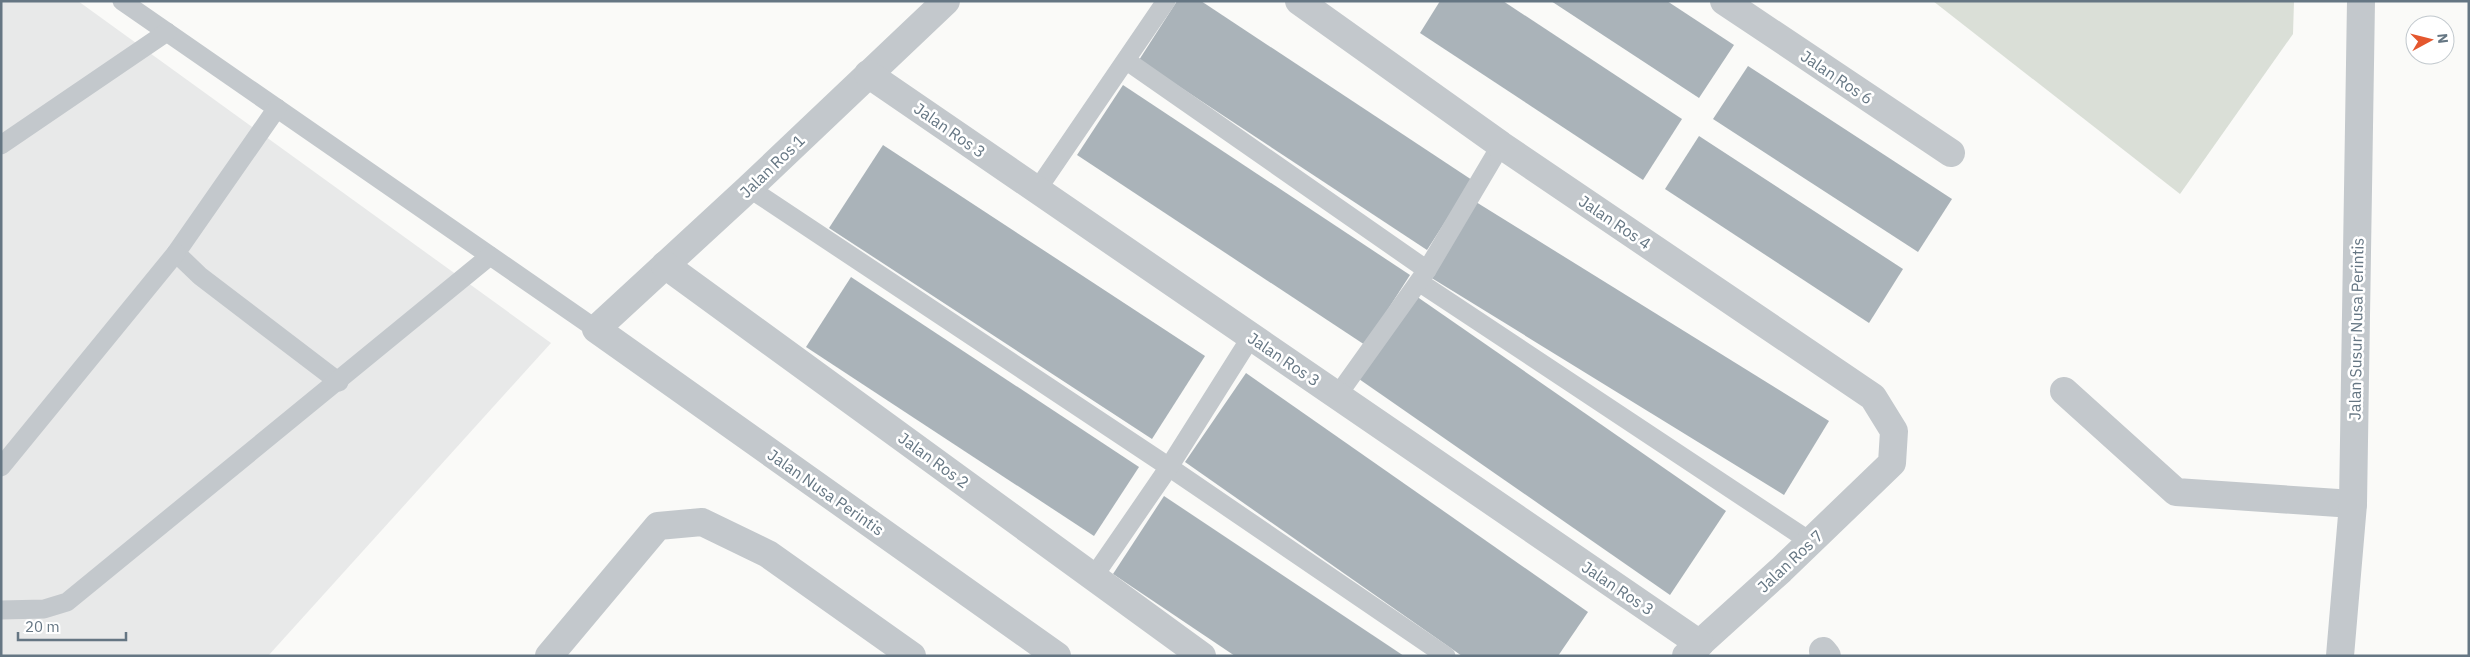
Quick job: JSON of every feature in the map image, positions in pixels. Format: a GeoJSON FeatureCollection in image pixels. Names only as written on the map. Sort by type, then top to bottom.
{"type":"FeatureCollection","features":[{"type":"Feature","properties":{"kind":"street","name":"Jalan Ros 1"},"geometry":{"type":"LineString","coordinates":[[596,329],[749,188],[946,1]]}},
{"type":"Feature","properties":{"kind":"street","name":"Jalan Ros 6"},"geometry":{"type":"LineString","coordinates":[[1724,1],[1950,153]]}},
{"type":"Feature","properties":{"kind":"street","name":"Jalan Susur Nusa Perintis"},"geometry":{"type":"LineString","coordinates":[[2340,656],[2353,504],[2361,1]]}},
{"type":"Feature","properties":{"kind":"street","name":"Jalan Ros 4"},"geometry":{"type":"LineString","coordinates":[[1307,3],[1501,145],[1873,397],[1894,431],[1892,463]]}},
{"type":"Feature","properties":{"kind":"street","name":"Jalan Ros 3"},"geometry":{"type":"LineString","coordinates":[[868,74],[1337,396],[1693,650]]}},
{"type":"Feature","properties":{"kind":"street","name":"Jalan Ros 2"},"geometry":{"type":"LineString","coordinates":[[665,265],[1202,656]]}},
{"type":"Feature","properties":{"kind":"street","name":"Jalan Nusa Perintis"},"geometry":{"type":"LineString","coordinates":[[596,329],[1057,656]]}},
{"type":"Feature","properties":{"kind":"street"},"geometry":{"type":"LineString","coordinates":[[2064,391],[2176,492],[2353,504]]}},
{"type":"Feature","properties":{"kind":"street","name":"Jalan Ros 7"},"geometry":{"type":"LineString","coordinates":[[1693,650],[1811,542],[1892,463]]}},
{"type":"Feature","properties":{"kind":"street"},"geometry":{"type":"LineString","coordinates":[[549,656],[658,526],[702,522],[768,554],[912,656]]}},
{"type":"Feature","properties":{"kind":"lane"},"geometry":{"type":"LineString","coordinates":[[122,1],[596,329]]}},
{"type":"Feature","properties":{"kind":"lane"},"geometry":{"type":"LineString","coordinates":[[1037,190],[1127,61],[1166,1]]}},
{"type":"Feature","properties":{"kind":"lane"},"geometry":{"type":"LineString","coordinates":[[1,146],[167,32]]}},
{"type":"Feature","properties":{"kind":"lane"},"geometry":{"type":"LineString","coordinates":[[1127,61],[1423,276],[1811,542]]}},
{"type":"Feature","properties":{"kind":"lane"},"geometry":{"type":"LineString","coordinates":[[1,467],[176,253],[277,108]]}},
{"type":"Feature","properties":{"kind":"lane"},"geometry":{"type":"LineString","coordinates":[[1337,396],[1423,276],[1501,145]]}},
{"type":"Feature","properties":{"kind":"lane"},"geometry":{"type":"LineString","coordinates":[[749,188],[1169,468],[1446,656]]}},
{"type":"Feature","properties":{"kind":"lane"},"geometry":{"type":"LineString","coordinates":[[176,253],[200,276],[338,382]]}},
{"type":"Feature","properties":{"kind":"lane"},"geometry":{"type":"LineString","coordinates":[[1,610],[44,609],[67,602],[490,256]]}},
{"type":"Feature","properties":{"kind":"lane"},"geometry":{"type":"LineString","coordinates":[[1094,576],[1169,468],[1251,337]]}},
{"type":"Feature","properties":{"kind":"shaded area"},"geometry":{"type":"Polygon","coordinates":[[[1,1],[78,1],[551,343],[268,656],[1,656],[1,1]]]}},
{"type":"Feature","properties":{"kind":"shaded area"},"geometry":{"type":"Polygon","coordinates":[[[1933,1],[2294,1],[2293,34],[2180,194],[1933,1]]]}},
{"type":"Feature","properties":{"kind":"building"},"geometry":{"type":"Polygon","coordinates":[[[1177,1],[1201,1],[1472,180],[1427,250],[1139,60],[1177,1]]]}},
{"type":"Feature","properties":{"kind":"building"},"geometry":{"type":"Polygon","coordinates":[[[1440,1],[1503,1],[1682,119],[1643,180],[1420,33],[1440,1]]]}},
{"type":"Feature","properties":{"kind":"building"},"geometry":{"type":"Polygon","coordinates":[[[1551,1],[1667,1],[1734,45],[1699,98],[1551,1]]]}},
{"type":"Feature","properties":{"kind":"building"},"geometry":{"type":"Polygon","coordinates":[[[1748,66],[1952,199],[1918,252],[1713,119],[1748,66]]]}},
{"type":"Feature","properties":{"kind":"building"},"geometry":{"type":"Polygon","coordinates":[[[1123,85],[1410,275],[1365,345],[1077,155],[1123,85]]]}},
{"type":"Feature","properties":{"kind":"building"},"geometry":{"type":"Polygon","coordinates":[[[1699,136],[1903,269],[1869,323],[1665,189],[1699,136]]]}},
{"type":"Feature","properties":{"kind":"building"},"geometry":{"type":"Polygon","coordinates":[[[883,145],[1205,356],[1152,439],[829,228],[883,145]]]}},
{"type":"Feature","properties":{"kind":"building"},"geometry":{"type":"Polygon","coordinates":[[[1476,202],[1829,421],[1784,495],[1430,277],[1476,202]]]}},
{"type":"Feature","properties":{"kind":"building"},"geometry":{"type":"Polygon","coordinates":[[[851,277],[1139,467],[1094,536],[806,347],[851,277]]]}},
{"type":"Feature","properties":{"kind":"building"},"geometry":{"type":"Polygon","coordinates":[[[1416,296],[1726,511],[1670,595],[1359,379],[1416,296]]]}},
{"type":"Feature","properties":{"kind":"building"},"geometry":{"type":"Polygon","coordinates":[[[1246,373],[1588,612],[1558,656],[1462,656],[1185,462],[1246,373]]]}},
{"type":"Feature","properties":{"kind":"building"},"geometry":{"type":"Polygon","coordinates":[[[1164,496],[1404,656],[1235,656],[1113,574],[1164,496]]]}}]}
